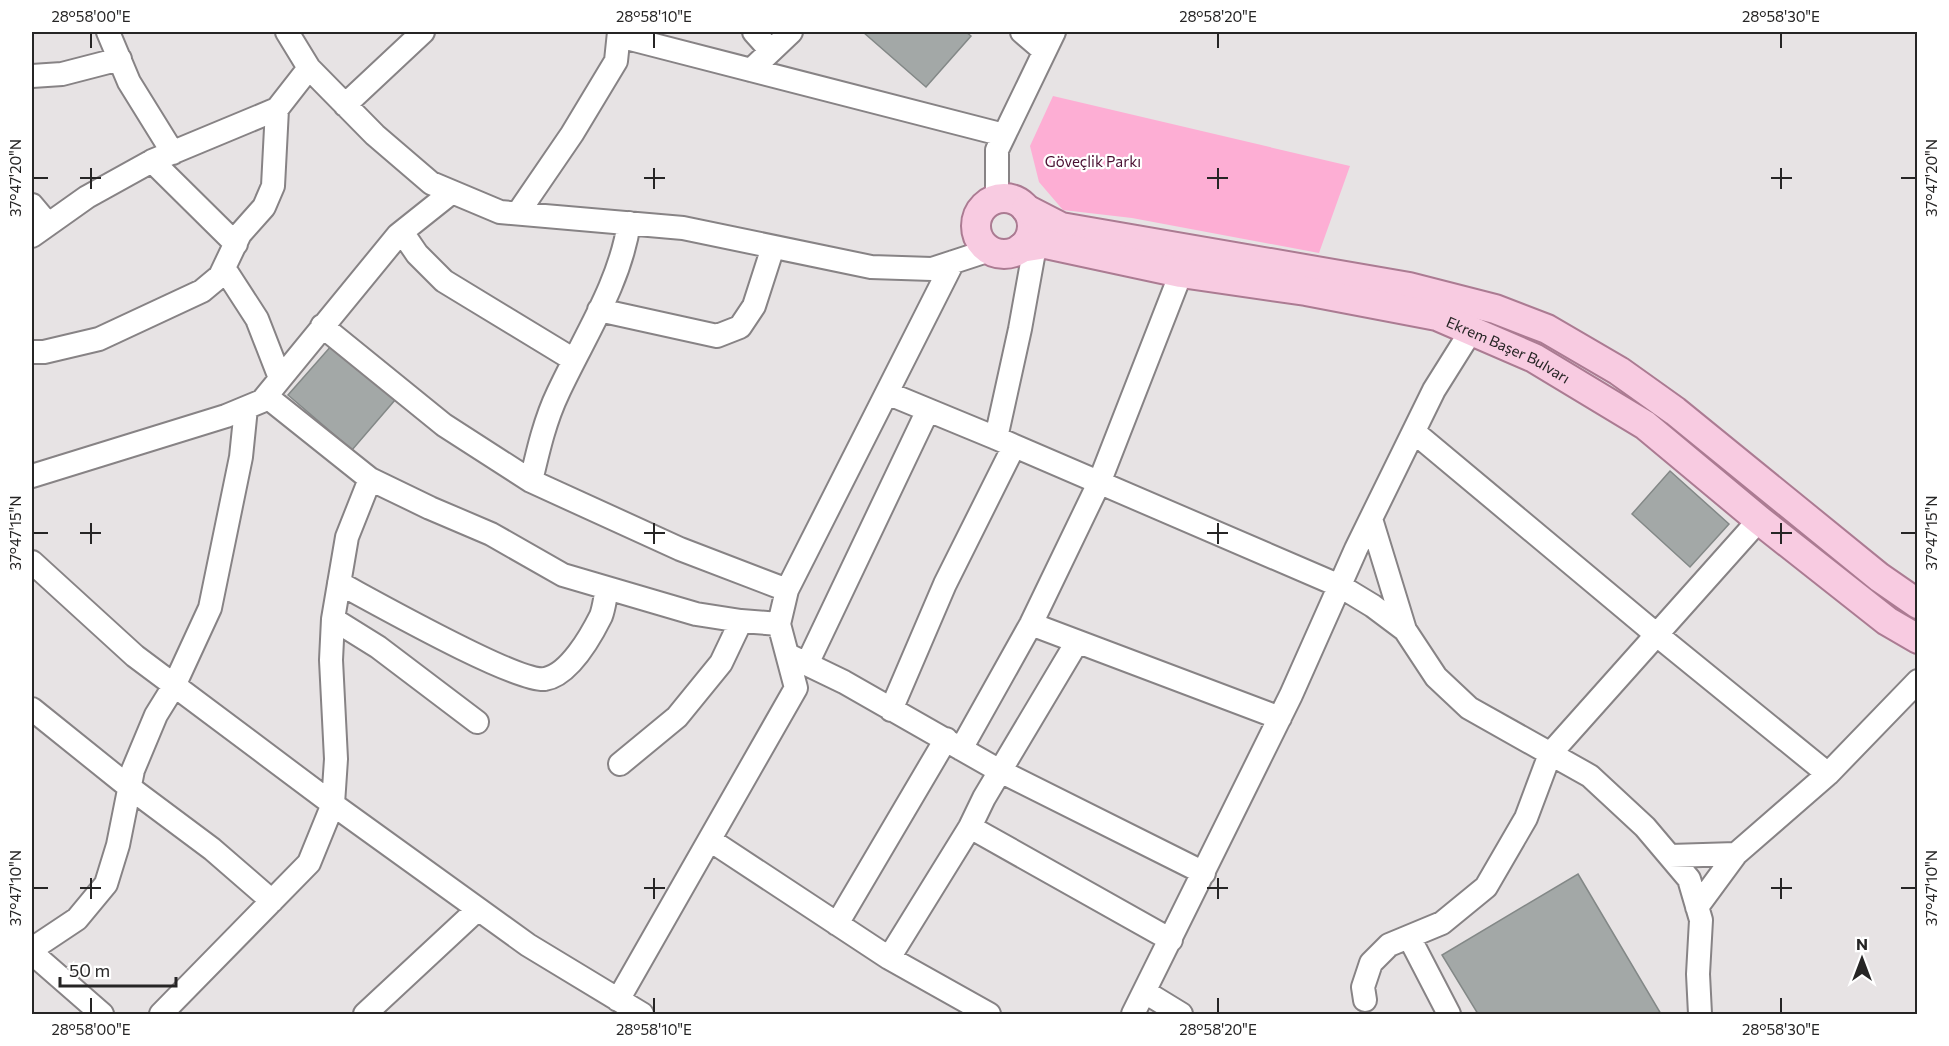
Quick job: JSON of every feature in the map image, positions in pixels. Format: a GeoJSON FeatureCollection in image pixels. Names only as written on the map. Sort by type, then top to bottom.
{"type":"FeatureCollection","features":[{"type":"Feature","properties":{"kind":"main road"},"geometry":{"type":"LineString","coordinates":[[1008,198],[1018,201],[1026,209],[1031,218],[1032,229],[1028,247],[1000,254],[990,250],[982,243],[977,233],[976,222],[980,212],[987,204],[997,199],[1008,198]]}},
{"type":"Feature","properties":{"kind":"main road","name":"Ekrem Başer Bulvarı"},"geometry":{"type":"LineString","coordinates":[[1026,209],[1061,227],[1409,287],[1495,309],[1547,329],[1619,371],[1675,411],[1879,577],[1917,604]]}},
{"type":"Feature","properties":{"kind":"main road","name":"Ekrem Başer Bulvarı"},"geometry":{"type":"LineString","coordinates":[[1028,247],[1046,244],[1181,273],[1306,291],[1437,316],[1534,358],[1645,425],[1759,520],[1887,621],[1917,639]]}},
{"type":"Feature","properties":{"kind":"street"},"geometry":{"type":"LineString","coordinates":[[108,32],[163,157],[236,244]]}},
{"type":"Feature","properties":{"kind":"street"},"geometry":{"type":"LineString","coordinates":[[287,32],[309,68],[375,135],[432,183],[500,212],[683,228],[871,267],[932,269],[990,250]]}},
{"type":"Feature","properties":{"kind":"street"},"geometry":{"type":"LineString","coordinates":[[345,105],[423,32]]}},
{"type":"Feature","properties":{"kind":"street"},"geometry":{"type":"LineString","coordinates":[[754,32],[771,51]]}},
{"type":"Feature","properties":{"kind":"street"},"geometry":{"type":"LineString","coordinates":[[752,70],[791,32]]}},
{"type":"Feature","properties":{"kind":"street"},"geometry":{"type":"LineString","coordinates":[[997,199],[997,150],[1048,41],[1022,32]]}},
{"type":"Feature","properties":{"kind":"street"},"geometry":{"type":"LineString","coordinates":[[518,213],[572,134],[616,61],[619,34],[1004,135]]}},
{"type":"Feature","properties":{"kind":"street"},"geometry":{"type":"LineString","coordinates":[[32,76],[62,74],[120,59]]}},
{"type":"Feature","properties":{"kind":"street"},"geometry":{"type":"LineString","coordinates":[[32,205],[40,230],[87,197],[163,157],[277,109],[309,68]]}},
{"type":"Feature","properties":{"kind":"street"},"geometry":{"type":"LineString","coordinates":[[32,352],[44,352],[99,339],[202,291],[220,276],[240,234],[264,207],[273,186],[277,109]]}},
{"type":"Feature","properties":{"kind":"street"},"geometry":{"type":"LineString","coordinates":[[32,476],[226,416],[262,401],[402,232],[452,192]]}},
{"type":"Feature","properties":{"kind":"street"},"geometry":{"type":"LineString","coordinates":[[531,481],[539,448],[557,396],[618,272],[629,223]]}},
{"type":"Feature","properties":{"kind":"street"},"geometry":{"type":"LineString","coordinates":[[402,232],[417,254],[444,281],[574,360]]}},
{"type":"Feature","properties":{"kind":"street"},"geometry":{"type":"LineString","coordinates":[[599,310],[717,336],[740,327],[754,306],[773,247]]}},
{"type":"Feature","properties":{"kind":"street"},"geometry":{"type":"LineString","coordinates":[[891,710],[1005,442],[1028,247]]}},
{"type":"Feature","properties":{"kind":"street"},"geometry":{"type":"LineString","coordinates":[[953,262],[787,590],[779,624],[798,660],[844,682],[1000,771],[1204,873]]}},
{"type":"Feature","properties":{"kind":"street"},"geometry":{"type":"LineString","coordinates":[[224,268],[257,319],[280,378]]}},
{"type":"Feature","properties":{"kind":"street"},"geometry":{"type":"LineString","coordinates":[[837,924],[1031,624],[1099,483],[1181,273]]}},
{"type":"Feature","properties":{"kind":"street"},"geometry":{"type":"LineString","coordinates":[[322,326],[444,425],[531,481],[680,549],[787,590]]}},
{"type":"Feature","properties":{"kind":"street"},"geometry":{"type":"LineString","coordinates":[[1133,1014],[1280,718],[1371,519],[1434,390],[1471,331]]}},
{"type":"Feature","properties":{"kind":"street"},"geometry":{"type":"LineString","coordinates":[[887,393],[1340,586],[1373,606],[1405,630]]}},
{"type":"Feature","properties":{"kind":"street"},"geometry":{"type":"LineString","coordinates":[[266,396],[370,479],[490,534],[563,575],[696,614],[779,624]]}},
{"type":"Feature","properties":{"kind":"street"},"geometry":{"type":"LineString","coordinates":[[102,1014],[32,951],[77,919],[106,884],[118,845],[133,770],[156,715],[174,686],[210,608],[241,457],[246,408]]}},
{"type":"Feature","properties":{"kind":"street"},"geometry":{"type":"LineString","coordinates":[[618,1000],[796,688],[798,660],[928,410]]}},
{"type":"Feature","properties":{"kind":"street"},"geometry":{"type":"LineString","coordinates":[[1414,432],[1828,774]]}},
{"type":"Feature","properties":{"kind":"street"},"geometry":{"type":"LineString","coordinates":[[162,1014],[309,863],[333,804],[336,759],[331,660],[333,620],[347,537],[370,479]]}},
{"type":"Feature","properties":{"kind":"street"},"geometry":{"type":"LineString","coordinates":[[1371,519],[1405,630],[1436,677],[1469,708],[1590,776],[1645,827],[1689,879],[1701,920],[1698,974],[1700,1014]]}},
{"type":"Feature","properties":{"kind":"street"},"geometry":{"type":"LineString","coordinates":[[1365,1000],[1363,987],[1371,963],[1389,945],[1442,923],[1486,887],[1526,818],[1550,754],[1759,520]]}},
{"type":"Feature","properties":{"kind":"street"},"geometry":{"type":"LineString","coordinates":[[32,562],[135,657],[333,804],[528,945],[642,1014]]}},
{"type":"Feature","properties":{"kind":"street"},"geometry":{"type":"LineString","coordinates":[[339,583],[490,661],[529,678],[545,679],[561,673],[581,650],[602,614],[607,589]]}},
{"type":"Feature","properties":{"kind":"street"},"geometry":{"type":"LineString","coordinates":[[333,620],[378,647],[477,722]]}},
{"type":"Feature","properties":{"kind":"street"},"geometry":{"type":"LineString","coordinates":[[620,764],[677,717],[721,663],[741,621]]}},
{"type":"Feature","properties":{"kind":"street"},"geometry":{"type":"LineString","coordinates":[[1031,624],[1280,718]]}},
{"type":"Feature","properties":{"kind":"street"},"geometry":{"type":"LineString","coordinates":[[889,958],[970,827],[984,798],[1077,642]]}},
{"type":"Feature","properties":{"kind":"street"},"geometry":{"type":"LineString","coordinates":[[1697,907],[1736,854],[1828,774],[1917,681]]}},
{"type":"Feature","properties":{"kind":"street"},"geometry":{"type":"LineString","coordinates":[[32,709],[129,787],[212,849],[272,901]]}},
{"type":"Feature","properties":{"kind":"street"},"geometry":{"type":"LineString","coordinates":[[970,827],[1171,940]]}},
{"type":"Feature","properties":{"kind":"street"},"geometry":{"type":"LineString","coordinates":[[710,840],[889,958],[988,1014]]}},
{"type":"Feature","properties":{"kind":"street"},"geometry":{"type":"LineString","coordinates":[[1670,856],[1736,854]]}},
{"type":"Feature","properties":{"kind":"street"},"geometry":{"type":"LineString","coordinates":[[365,1014],[478,909]]}},
{"type":"Feature","properties":{"kind":"street"},"geometry":{"type":"LineString","coordinates":[[1409,938],[1449,1014]]}},
{"type":"Feature","properties":{"kind":"street"},"geometry":{"type":"LineString","coordinates":[[1145,992],[1181,1014]]}},
{"type":"Feature","properties":{"kind":"green space","name":"Göveçlik Parkı"},"geometry":{"type":"Polygon","coordinates":[[[1053,96],[1350,166],[1319,253],[1132,218],[1063,210],[1039,182],[1030,146],[1053,96]]]}},
{"type":"Feature","properties":{"kind":"building"},"geometry":{"type":"Polygon","coordinates":[[[863,32],[966,32],[971,36],[926,87],[863,32]]]}},
{"type":"Feature","properties":{"kind":"building"},"geometry":{"type":"Polygon","coordinates":[[[332,345],[395,400],[352,450],[288,395],[332,345]]]}},
{"type":"Feature","properties":{"kind":"building"},"geometry":{"type":"Polygon","coordinates":[[[1670,471],[1729,524],[1690,567],[1632,514],[1670,471]]]}},
{"type":"Feature","properties":{"kind":"building"},"geometry":{"type":"Polygon","coordinates":[[[1578,874],[1661,1014],[1478,1014],[1442,955],[1578,874]]]}}]}
